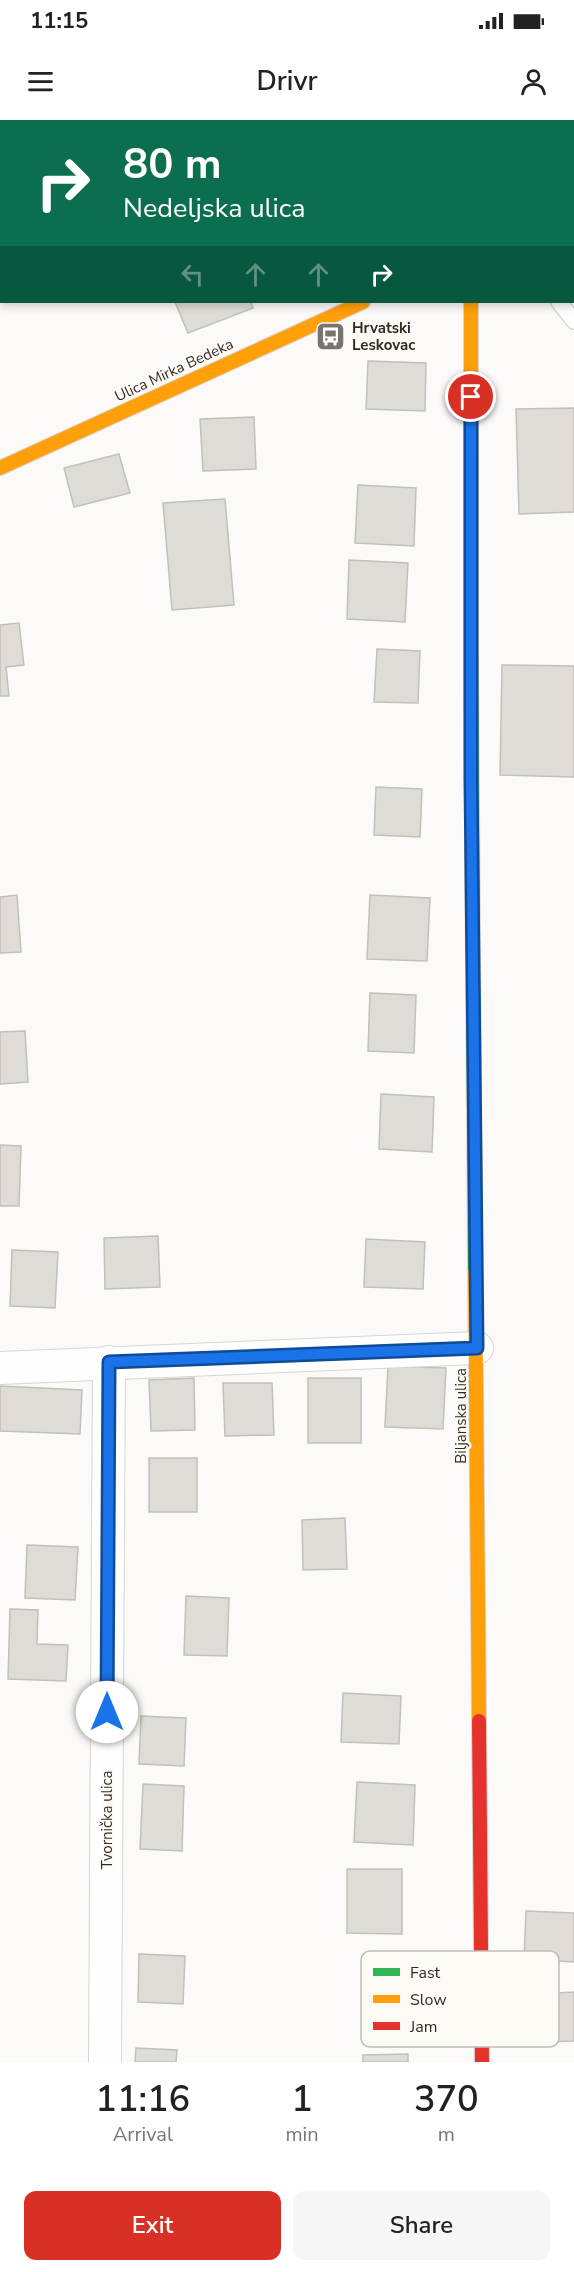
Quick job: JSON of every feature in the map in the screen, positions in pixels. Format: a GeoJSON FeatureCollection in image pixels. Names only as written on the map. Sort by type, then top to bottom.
{"type":"FeatureCollection","features":[{"type":"Feature","properties":{"kind":"street","name":"Ulica Mirka Bedeka"},"geometry":{"type":"LineString","coordinates":[[0,468],[318,310],[357,303]]}},
{"type":"Feature","properties":{"kind":"street","name":"Biljanska ulica"},"geometry":{"type":"LineString","coordinates":[[471,303],[471,789],[481,1951]]}},
{"type":"Feature","properties":{"kind":"street"},"geometry":{"type":"LineString","coordinates":[[0,1368],[477,1348]]}},
{"type":"Feature","properties":{"kind":"street","name":"Tvornička ulica"},"geometry":{"type":"LineString","coordinates":[[105,2062],[109,1362]]}},
{"type":"Feature","properties":{"kind":"street","name":"Biljanska ulica"},"geometry":{"type":"LineString","coordinates":[[482,2047],[482,2062]]}},
{"type":"Feature","properties":{"kind":"lane"},"geometry":{"type":"LineString","coordinates":[[560,303],[574,321]]}},
{"type":"Feature","properties":{"kind":"building"},"geometry":{"type":"Polygon","coordinates":[[[175,303],[251,303],[253,308],[188,333],[175,303]]]}},
{"type":"Feature","properties":{"kind":"building"},"geometry":{"type":"Polygon","coordinates":[[[368,361],[426,363],[425,411],[366,409],[368,361]]]}},
{"type":"Feature","properties":{"kind":"building"},"geometry":{"type":"Polygon","coordinates":[[[574,408],[574,512],[519,514],[516,409],[574,408]]]}},
{"type":"Feature","properties":{"kind":"building"},"geometry":{"type":"Polygon","coordinates":[[[254,417],[256,469],[203,471],[200,419],[254,417]]]}},
{"type":"Feature","properties":{"kind":"building"},"geometry":{"type":"Polygon","coordinates":[[[119,454],[130,493],[74,507],[64,468],[119,454]]]}},
{"type":"Feature","properties":{"kind":"building"},"geometry":{"type":"Polygon","coordinates":[[[358,485],[416,488],[414,546],[355,543],[358,485]]]}},
{"type":"Feature","properties":{"kind":"building"},"geometry":{"type":"Polygon","coordinates":[[[225,499],[234,605],[172,610],[163,503],[225,499]]]}},
{"type":"Feature","properties":{"kind":"building"},"geometry":{"type":"Polygon","coordinates":[[[349,560],[408,563],[405,622],[347,619],[349,560]]]}},
{"type":"Feature","properties":{"kind":"building"},"geometry":{"type":"Polygon","coordinates":[[[19,623],[24,665],[6,667],[9,696],[0,696],[0,625],[19,623]]]}},
{"type":"Feature","properties":{"kind":"building"},"geometry":{"type":"Polygon","coordinates":[[[377,649],[420,651],[418,703],[374,702],[377,649]]]}},
{"type":"Feature","properties":{"kind":"building"},"geometry":{"type":"Polygon","coordinates":[[[502,665],[574,666],[574,777],[500,775],[502,665]]]}},
{"type":"Feature","properties":{"kind":"building"},"geometry":{"type":"Polygon","coordinates":[[[376,787],[422,789],[420,837],[374,835],[376,787]]]}},
{"type":"Feature","properties":{"kind":"building"},"geometry":{"type":"Polygon","coordinates":[[[17,895],[21,952],[0,953],[0,897],[17,895]]]}},
{"type":"Feature","properties":{"kind":"building"},"geometry":{"type":"Polygon","coordinates":[[[370,895],[430,898],[427,961],[367,959],[370,895]]]}},
{"type":"Feature","properties":{"kind":"building"},"geometry":{"type":"Polygon","coordinates":[[[370,993],[416,995],[414,1053],[368,1051],[370,993]]]}},
{"type":"Feature","properties":{"kind":"building"},"geometry":{"type":"Polygon","coordinates":[[[25,1031],[28,1082],[0,1084],[0,1032],[25,1031]]]}},
{"type":"Feature","properties":{"kind":"building"},"geometry":{"type":"Polygon","coordinates":[[[381,1094],[434,1097],[432,1152],[379,1149],[381,1094]]]}},
{"type":"Feature","properties":{"kind":"building"},"geometry":{"type":"Polygon","coordinates":[[[0,1145],[21,1146],[19,1206],[0,1206],[0,1145]]]}},
{"type":"Feature","properties":{"kind":"building"},"geometry":{"type":"Polygon","coordinates":[[[158,1236],[160,1287],[105,1289],[104,1238],[158,1236]]]}},
{"type":"Feature","properties":{"kind":"building"},"geometry":{"type":"Polygon","coordinates":[[[366,1239],[425,1242],[423,1289],[364,1287],[366,1239]]]}},
{"type":"Feature","properties":{"kind":"building"},"geometry":{"type":"Polygon","coordinates":[[[12,1250],[58,1252],[55,1308],[10,1306],[12,1250]]]}},
{"type":"Feature","properties":{"kind":"building"},"geometry":{"type":"Polygon","coordinates":[[[388,1366],[446,1368],[443,1429],[385,1427],[388,1366]]]}},
{"type":"Feature","properties":{"kind":"building"},"geometry":{"type":"Polygon","coordinates":[[[194,1378],[195,1430],[151,1431],[149,1380],[194,1378]]]}},
{"type":"Feature","properties":{"kind":"building"},"geometry":{"type":"Polygon","coordinates":[[[308,1378],[361,1378],[361,1443],[308,1443],[308,1378]]]}},
{"type":"Feature","properties":{"kind":"building"},"geometry":{"type":"Polygon","coordinates":[[[223,1383],[272,1383],[274,1435],[225,1436],[223,1383]]]}},
{"type":"Feature","properties":{"kind":"building"},"geometry":{"type":"Polygon","coordinates":[[[0,1386],[82,1390],[80,1434],[0,1431],[0,1386]]]}},
{"type":"Feature","properties":{"kind":"building"},"geometry":{"type":"Polygon","coordinates":[[[149,1458],[197,1458],[197,1512],[149,1512],[149,1458]]]}},
{"type":"Feature","properties":{"kind":"building"},"geometry":{"type":"Polygon","coordinates":[[[345,1518],[347,1569],[303,1570],[302,1520],[345,1518]]]}},
{"type":"Feature","properties":{"kind":"building"},"geometry":{"type":"Polygon","coordinates":[[[27,1545],[78,1547],[75,1600],[25,1598],[27,1545]]]}},
{"type":"Feature","properties":{"kind":"building"},"geometry":{"type":"Polygon","coordinates":[[[186,1596],[229,1598],[227,1656],[184,1655],[186,1596]]]}},
{"type":"Feature","properties":{"kind":"building"},"geometry":{"type":"Polygon","coordinates":[[[10,1609],[38,1610],[37,1644],[68,1645],[66,1681],[8,1679],[10,1609]]]}},
{"type":"Feature","properties":{"kind":"building"},"geometry":{"type":"Polygon","coordinates":[[[343,1693],[401,1696],[399,1744],[341,1742],[343,1693]]]}},
{"type":"Feature","properties":{"kind":"building"},"geometry":{"type":"Polygon","coordinates":[[[141,1716],[186,1718],[184,1766],[139,1764],[141,1716]]]}},
{"type":"Feature","properties":{"kind":"building"},"geometry":{"type":"Polygon","coordinates":[[[357,1782],[415,1785],[413,1845],[354,1842],[357,1782]]]}},
{"type":"Feature","properties":{"kind":"building"},"geometry":{"type":"Polygon","coordinates":[[[143,1784],[184,1786],[182,1851],[140,1849],[143,1784]]]}},
{"type":"Feature","properties":{"kind":"building"},"geometry":{"type":"Polygon","coordinates":[[[347,1869],[402,1869],[402,1934],[347,1933],[347,1869]]]}},
{"type":"Feature","properties":{"kind":"building"},"geometry":{"type":"Polygon","coordinates":[[[526,1911],[574,1913],[574,1962],[559,1961],[559,1951],[524,1951],[526,1911]]]}},
{"type":"Feature","properties":{"kind":"building"},"geometry":{"type":"Polygon","coordinates":[[[139,1954],[185,1956],[183,2004],[138,2002],[139,1954]]]}},
{"type":"Feature","properties":{"kind":"building"},"geometry":{"type":"Polygon","coordinates":[[[574,1992],[574,2041],[559,2041],[559,1993],[574,1992]]]}},
{"type":"Feature","properties":{"kind":"building"},"geometry":{"type":"Polygon","coordinates":[[[136,2048],[177,2050],[176,2062],[135,2062],[136,2048]]]}},
{"type":"Feature","properties":{"kind":"building"},"geometry":{"type":"Polygon","coordinates":[[[408,2054],[408,2062],[363,2062],[363,2055],[408,2054]]]}},
{"type":"Feature","properties":{"kind":"traffic: fast"},"geometry":{"type":"LineString","coordinates":[[471,652],[475,1272]]}},
{"type":"Feature","properties":{"kind":"traffic: slow"},"geometry":{"type":"LineString","coordinates":[[0,468],[361,303]]}},
{"type":"Feature","properties":{"kind":"traffic: slow"},"geometry":{"type":"LineString","coordinates":[[471,303],[471,652]]}},
{"type":"Feature","properties":{"kind":"traffic: slow"},"geometry":{"type":"LineString","coordinates":[[475,1272],[479,1721]]}},
{"type":"Feature","properties":{"kind":"traffic: jam"},"geometry":{"type":"LineString","coordinates":[[479,1721],[481,1951]]}},
{"type":"Feature","properties":{"kind":"traffic: jam"},"geometry":{"type":"LineString","coordinates":[[482,2047],[482,2062]]}},
{"type":"Feature","properties":{"kind":"place","name":"Hrvatski Leskovac"},"geometry":{"type":"Point","coordinates":[331,337]}},
{"type":"Feature","properties":{"kind":"route"},"geometry":{"type":"LineString","coordinates":[[107,1712],[109,1362],[477,1348],[471,778],[471,397]]}}]}
